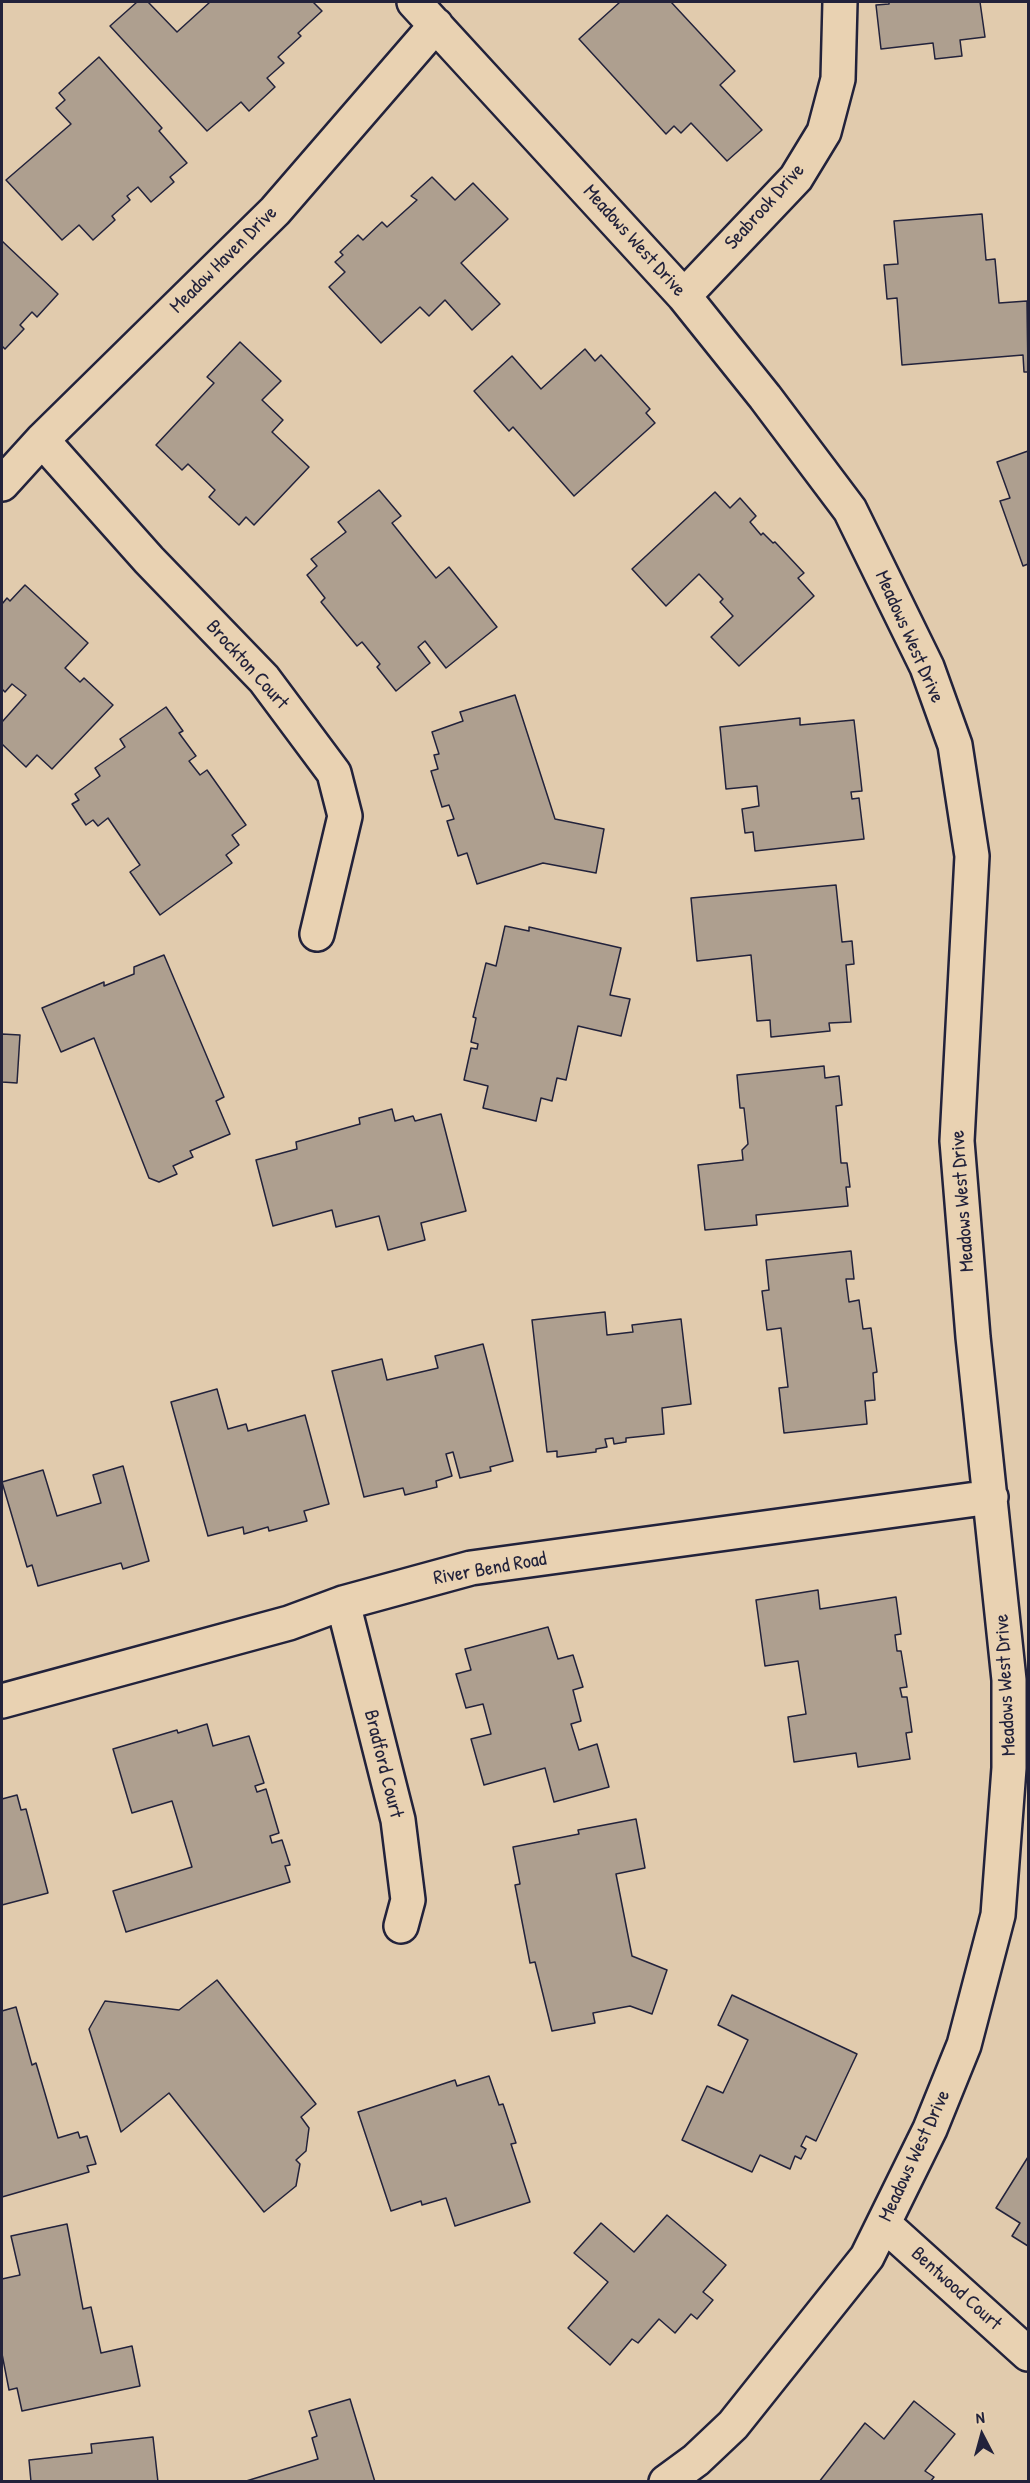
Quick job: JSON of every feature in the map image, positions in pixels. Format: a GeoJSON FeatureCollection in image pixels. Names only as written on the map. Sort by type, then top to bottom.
{"type":"FeatureCollection","features":[{"type":"Feature","properties":{"kind":"street","name":"Seabrook Drive"},"geometry":{"type":"LineString","coordinates":[[684,296],[796,178],[824,132],[838,78],[840,2]]}},
{"type":"Feature","properties":{"kind":"street","name":"Meadows West Drive"},"geometry":{"type":"LineString","coordinates":[[425,13],[684,296],[850,510],[927,667],[955,745],[972,856],[957,1142],[973,1337],[1009,1680],[1009,1768],[998,1915],[964,2045],[930,2129],[867,2257],[733,2425],[696,2460],[666,2481]]}},
{"type":"Feature","properties":{"kind":"street","name":"Meadow Haven Drive"},"geometry":{"type":"LineString","coordinates":[[2,484],[42,440],[275,211],[425,13]]}},
{"type":"Feature","properties":{"kind":"street","name":"Brockton Court"},"geometry":{"type":"LineString","coordinates":[[42,440],[148,560],[264,679],[334,773],[345,816],[317,934]]}},
{"type":"Feature","properties":{"kind":"street","name":"River Bend Road"},"geometry":{"type":"LineString","coordinates":[[2,1701],[289,1623],[343,1603],[471,1568],[991,1497]]}},
{"type":"Feature","properties":{"kind":"street","name":"Bradford Court"},"geometry":{"type":"LineString","coordinates":[[343,1603],[398,1820],[408,1899],[401,1926]]}},
{"type":"Feature","properties":{"kind":"street","name":"Bentwood Court"},"geometry":{"type":"LineString","coordinates":[[884,2224],[1029,2354]]}},
{"type":"Feature","properties":{"kind":"building"},"geometry":{"type":"Polygon","coordinates":[[[137,2],[148,2],[177,32],[210,2],[313,2],[322,11],[298,33],[301,36],[278,57],[284,63],[267,78],[275,87],[249,111],[241,102],[207,131],[110,26],[137,2]]]}},
{"type":"Feature","properties":{"kind":"building"},"geometry":{"type":"Polygon","coordinates":[[[620,2],[671,2],[735,71],[720,85],[762,130],[727,161],[691,123],[681,133],[674,126],[666,134],[579,39],[620,2]]]}},
{"type":"Feature","properties":{"kind":"building"},"geometry":{"type":"Polygon","coordinates":[[[889,2],[980,2],[985,37],[960,40],[962,56],[935,59],[933,43],[881,49],[876,5],[889,4],[889,2]]]}},
{"type":"Feature","properties":{"kind":"building"},"geometry":{"type":"Polygon","coordinates":[[[99,57],[162,128],[159,131],[187,163],[170,177],[174,182],[151,202],[138,187],[127,196],[130,200],[112,216],[115,220],[93,240],[79,225],[62,240],[6,180],[71,124],[56,108],[65,100],[59,93],[99,57]]]}},
{"type":"Feature","properties":{"kind":"building"},"geometry":{"type":"Polygon","coordinates":[[[432,177],[455,200],[473,183],[508,219],[461,263],[500,304],[472,330],[445,300],[429,316],[420,307],[381,343],[329,287],[345,272],[335,262],[343,255],[340,252],[358,235],[363,240],[382,222],[387,227],[417,200],[411,196],[432,177]]]}},
{"type":"Feature","properties":{"kind":"building"},"geometry":{"type":"Polygon","coordinates":[[[982,214],[986,260],[995,259],[999,303],[1027,301],[1028,372],[1024,372],[1023,355],[902,365],[897,298],[887,299],[884,265],[898,264],[894,221],[982,214]]]}},
{"type":"Feature","properties":{"kind":"building"},"geometry":{"type":"Polygon","coordinates":[[[2,241],[58,294],[37,317],[32,312],[20,325],[24,329],[5,349],[2,346],[2,241]]]}},
{"type":"Feature","properties":{"kind":"building"},"geometry":{"type":"Polygon","coordinates":[[[240,342],[281,381],[262,400],[283,420],[272,432],[309,467],[254,525],[246,517],[239,525],[209,497],[215,490],[188,464],[182,470],[156,445],[214,383],[207,377],[240,342]]]}},
{"type":"Feature","properties":{"kind":"building"},"geometry":{"type":"Polygon","coordinates":[[[585,349],[595,361],[601,355],[650,409],[646,413],[655,423],[574,496],[513,427],[509,431],[474,391],[512,356],[541,389],[585,349]]]}},
{"type":"Feature","properties":{"kind":"building"},"geometry":{"type":"Polygon","coordinates":[[[1028,451],[1028,564],[1023,566],[1000,501],[1010,498],[997,462],[1028,451]]]}},
{"type":"Feature","properties":{"kind":"building"},"geometry":{"type":"Polygon","coordinates":[[[379,490],[401,516],[392,523],[436,578],[449,567],[497,627],[446,668],[425,641],[418,647],[430,663],[396,691],[377,667],[380,664],[362,642],[357,646],[321,602],[325,598],[307,575],[317,566],[311,559],[346,532],[338,522],[379,490]]]}},
{"type":"Feature","properties":{"kind":"building"},"geometry":{"type":"Polygon","coordinates":[[[715,492],[730,508],[740,498],[756,516],[750,522],[761,535],[763,533],[773,543],[775,542],[804,573],[798,578],[814,596],[739,666],[711,637],[733,616],[720,602],[723,599],[699,574],[666,606],[632,569],[715,492]]]}},
{"type":"Feature","properties":{"kind":"building"},"geometry":{"type":"Polygon","coordinates":[[[25,585],[88,643],[65,668],[80,682],[84,678],[113,705],[52,769],[37,755],[26,767],[2,744],[2,722],[26,695],[12,684],[5,692],[2,689],[2,604],[7,598],[10,601],[25,585]]]}},
{"type":"Feature","properties":{"kind":"building"},"geometry":{"type":"Polygon","coordinates":[[[515,695],[555,819],[604,829],[596,873],[543,863],[477,884],[467,853],[458,856],[447,821],[454,819],[449,805],[442,807],[431,771],[438,769],[434,755],[439,754],[432,732],[463,721],[460,712],[515,695]]]}},
{"type":"Feature","properties":{"kind":"building"},"geometry":{"type":"Polygon","coordinates":[[[166,707],[183,731],[179,733],[196,756],[189,761],[200,775],[207,770],[246,825],[232,835],[239,845],[226,855],[232,863],[160,915],[130,872],[140,865],[108,818],[98,826],[93,820],[86,825],[72,804],[79,800],[75,794],[100,776],[95,768],[125,747],[120,739],[166,707]]]}},
{"type":"Feature","properties":{"kind":"building"},"geometry":{"type":"Polygon","coordinates":[[[800,718],[800,725],[854,720],[862,791],[851,792],[852,799],[859,798],[864,839],[755,851],[753,832],[745,833],[742,809],[759,806],[757,786],[726,789],[720,727],[800,718]]]}},
{"type":"Feature","properties":{"kind":"building"},"geometry":{"type":"Polygon","coordinates":[[[836,885],[842,942],[852,941],[854,964],[846,965],[851,1022],[829,1023],[830,1031],[771,1037],[770,1020],[757,1021],[751,955],[697,961],[691,898],[836,885]]]}},
{"type":"Feature","properties":{"kind":"building"},"geometry":{"type":"Polygon","coordinates":[[[505,926],[529,931],[529,927],[621,948],[610,995],[630,999],[621,1036],[578,1026],[566,1080],[557,1078],[552,1101],[541,1098],[536,1121],[483,1108],[488,1086],[464,1080],[471,1048],[477,1049],[478,1044],[471,1042],[476,1018],[473,1017],[486,963],[496,966],[505,926]]]}},
{"type":"Feature","properties":{"kind":"building"},"geometry":{"type":"Polygon","coordinates":[[[164,955],[224,1097],[216,1101],[230,1134],[190,1151],[193,1157],[173,1166],[177,1174],[159,1182],[149,1178],[94,1038],[61,1052],[42,1008],[104,982],[104,986],[134,974],[134,967],[164,955]]]}},
{"type":"Feature","properties":{"kind":"building"},"geometry":{"type":"Polygon","coordinates":[[[2,1034],[20,1035],[17,1083],[2,1082],[2,1034]]]}},
{"type":"Feature","properties":{"kind":"building"},"geometry":{"type":"Polygon","coordinates":[[[824,1066],[825,1078],[839,1076],[842,1105],[836,1106],[841,1163],[847,1163],[850,1187],[846,1187],[848,1206],[756,1215],[757,1225],[705,1230],[698,1165],[743,1160],[742,1150],[748,1144],[744,1108],[740,1108],[737,1075],[824,1066]]]}},
{"type":"Feature","properties":{"kind":"building"},"geometry":{"type":"Polygon","coordinates":[[[392,1109],[395,1121],[413,1116],[415,1121],[441,1114],[466,1211],[421,1223],[425,1240],[388,1250],[379,1216],[336,1227],[332,1210],[273,1226],[256,1160],[297,1149],[296,1142],[360,1124],[359,1118],[392,1109]]]}},
{"type":"Feature","properties":{"kind":"building"},"geometry":{"type":"Polygon","coordinates":[[[851,1251],[854,1279],[846,1279],[849,1302],[859,1300],[863,1329],[871,1328],[877,1372],[873,1373],[875,1400],[865,1401],[867,1424],[784,1433],[779,1388],[788,1387],[781,1328],[767,1330],[762,1291],[769,1290],[766,1260],[851,1251]]]}},
{"type":"Feature","properties":{"kind":"building"},"geometry":{"type":"Polygon","coordinates":[[[605,1312],[607,1335],[633,1332],[632,1325],[681,1319],[691,1404],[662,1408],[664,1434],[626,1438],[626,1442],[614,1444],[613,1438],[605,1439],[607,1447],[596,1449],[596,1452],[557,1457],[557,1451],[547,1452],[532,1320],[605,1312]]]}},
{"type":"Feature","properties":{"kind":"building"},"geometry":{"type":"Polygon","coordinates":[[[483,1344],[513,1461],[490,1467],[491,1471],[460,1478],[453,1452],[446,1454],[452,1476],[436,1481],[437,1487],[405,1495],[403,1488],[364,1497],[332,1371],[382,1359],[387,1380],[438,1368],[435,1356],[483,1344]]]}},
{"type":"Feature","properties":{"kind":"building"},"geometry":{"type":"Polygon","coordinates":[[[217,1389],[228,1429],[246,1424],[248,1431],[305,1415],[329,1504],[304,1511],[307,1521],[269,1531],[268,1527],[244,1534],[243,1527],[208,1536],[171,1402],[217,1389]]]}},
{"type":"Feature","properties":{"kind":"building"},"geometry":{"type":"Polygon","coordinates":[[[123,1466],[149,1561],[123,1569],[121,1563],[38,1586],[32,1565],[27,1567],[2,1482],[43,1470],[57,1516],[101,1503],[93,1475],[123,1466]]]}},
{"type":"Feature","properties":{"kind":"building"},"geometry":{"type":"Polygon","coordinates":[[[818,1590],[820,1609],[896,1597],[901,1634],[895,1635],[897,1651],[901,1651],[907,1687],[900,1688],[902,1697],[907,1697],[912,1732],[906,1733],[910,1759],[858,1767],[856,1753],[794,1762],[788,1717],[806,1714],[798,1661],[765,1666],[756,1600],[818,1590]]]}},
{"type":"Feature","properties":{"kind":"building"},"geometry":{"type":"Polygon","coordinates":[[[548,1627],[558,1659],[573,1655],[583,1687],[573,1690],[581,1721],[571,1724],[579,1750],[597,1744],[609,1787],[554,1802],[545,1768],[484,1785],[471,1739],[491,1734],[483,1704],[466,1708],[456,1674],[471,1670],[465,1649],[548,1627]]]}},
{"type":"Feature","properties":{"kind":"building"},"geometry":{"type":"Polygon","coordinates":[[[207,1724],[213,1746],[249,1736],[264,1783],[255,1786],[257,1792],[266,1789],[279,1833],[270,1836],[272,1843],[282,1840],[290,1865],[285,1866],[290,1882],[126,1932],[113,1891],[192,1867],[172,1801],[132,1813],[113,1749],[177,1730],[178,1733],[207,1724]]]}},
{"type":"Feature","properties":{"kind":"building"},"geometry":{"type":"Polygon","coordinates":[[[17,1795],[21,1810],[26,1809],[48,1893],[2,1905],[2,1799],[17,1795]]]}},
{"type":"Feature","properties":{"kind":"building"},"geometry":{"type":"Polygon","coordinates":[[[636,1819],[645,1868],[616,1874],[632,1956],[667,1970],[652,2014],[630,2006],[593,2013],[595,2023],[552,2031],[535,1962],[530,1963],[515,1885],[520,1884],[513,1847],[579,1834],[578,1830],[636,1819]]]}},
{"type":"Feature","properties":{"kind":"building"},"geometry":{"type":"Polygon","coordinates":[[[217,1980],[316,2104],[301,2117],[309,2128],[306,2151],[296,2160],[300,2164],[296,2186],[264,2212],[169,2093],[121,2132],[89,2029],[105,2001],[179,2010],[217,1980]]]}},
{"type":"Feature","properties":{"kind":"building"},"geometry":{"type":"Polygon","coordinates":[[[732,1995],[857,2054],[816,2141],[806,2136],[801,2146],[806,2149],[801,2159],[795,2156],[790,2169],[760,2155],[752,2172],[682,2140],[707,2086],[723,2093],[748,2040],[718,2025],[732,1995]]]}},
{"type":"Feature","properties":{"kind":"building"},"geometry":{"type":"Polygon","coordinates":[[[16,2007],[32,2065],[36,2063],[58,2138],[78,2132],[80,2138],[87,2136],[96,2164],[87,2166],[89,2172],[2,2197],[2,2011],[16,2007]]]}},
{"type":"Feature","properties":{"kind":"building"},"geometry":{"type":"Polygon","coordinates":[[[489,2076],[499,2105],[503,2104],[516,2143],[511,2144],[530,2202],[455,2226],[446,2198],[422,2205],[421,2201],[391,2211],[358,2112],[455,2080],[457,2086],[489,2076]]]}},
{"type":"Feature","properties":{"kind":"building"},"geometry":{"type":"Polygon","coordinates":[[[1028,2157],[1028,2246],[1012,2236],[1020,2223],[996,2208],[1028,2157]]]}},
{"type":"Feature","properties":{"kind":"building"},"geometry":{"type":"Polygon","coordinates":[[[667,2215],[726,2265],[703,2292],[713,2300],[697,2319],[691,2314],[675,2333],[659,2319],[638,2343],[632,2339],[610,2365],[568,2328],[608,2282],[574,2253],[601,2223],[634,2252],[667,2215]]]}},
{"type":"Feature","properties":{"kind":"building"},"geometry":{"type":"Polygon","coordinates":[[[67,2224],[83,2309],[91,2307],[101,2353],[132,2346],[140,2386],[22,2411],[17,2388],[9,2390],[2,2354],[2,2279],[20,2275],[11,2236],[67,2224]]]}},
{"type":"Feature","properties":{"kind":"building"},"geometry":{"type":"Polygon","coordinates":[[[350,2399],[375,2482],[243,2482],[318,2459],[312,2438],[317,2436],[309,2411],[350,2399]]]}},
{"type":"Feature","properties":{"kind":"building"},"geometry":{"type":"Polygon","coordinates":[[[914,2401],[955,2434],[925,2471],[934,2477],[930,2482],[819,2482],[865,2423],[884,2439],[914,2401]]]}},
{"type":"Feature","properties":{"kind":"building"},"geometry":{"type":"Polygon","coordinates":[[[153,2437],[158,2482],[31,2482],[29,2460],[92,2453],[91,2444],[153,2437]]]}}]}
